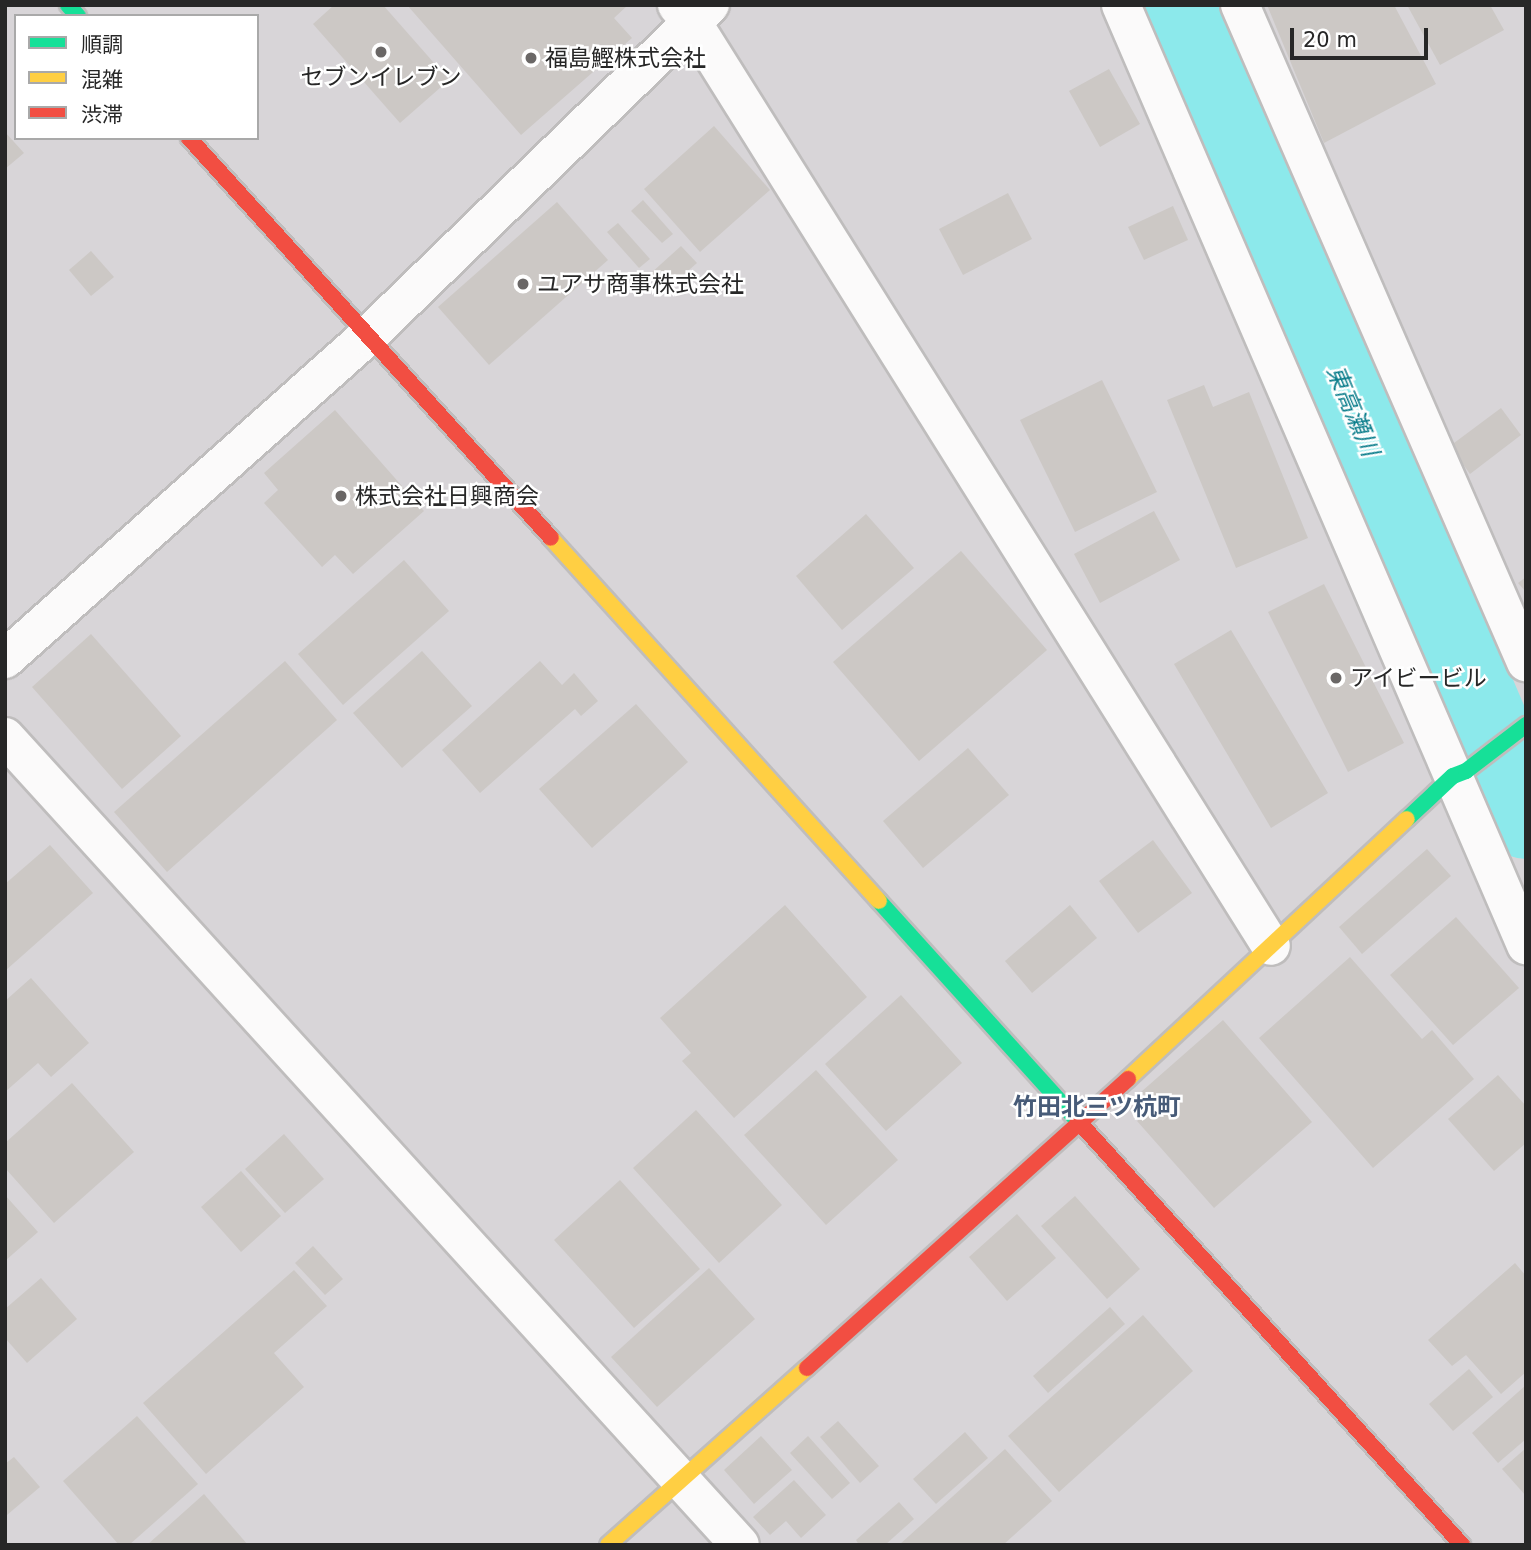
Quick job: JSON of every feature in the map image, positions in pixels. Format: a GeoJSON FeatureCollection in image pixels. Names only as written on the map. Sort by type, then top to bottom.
{"type":"FeatureCollection","features":[{"type":"Feature","properties":{"kind":"street"},"geometry":{"type":"LineString","coordinates":[[1121,5],[1460,774],[1526,945]]}},
{"type":"Feature","properties":{"kind":"street"},"geometry":{"type":"LineString","coordinates":[[1240,5],[1526,662]]}},
{"type":"Feature","properties":{"kind":"street"},"geometry":{"type":"LineString","coordinates":[[5,659],[368,336],[693,11],[1271,946]]}},
{"type":"Feature","properties":{"kind":"street"},"geometry":{"type":"LineString","coordinates":[[191,140],[1462,1545]]}},
{"type":"Feature","properties":{"kind":"street"},"geometry":{"type":"LineString","coordinates":[[608,1545],[1081,1124],[1460,774],[1526,725]]}},
{"type":"Feature","properties":{"kind":"street"},"geometry":{"type":"LineString","coordinates":[[5,737],[740,1545]]}},
{"type":"Feature","properties":{"kind":"shaded area"},"geometry":{"type":"Polygon","coordinates":[[[5,5],[1526,5],[1526,1545],[5,1545],[5,5]]]}},
{"type":"Feature","properties":{"kind":"building","name":"セブンイレブン"},"geometry":{"type":"Polygon","coordinates":[[[334,5],[383,5],[449,80],[400,123],[313,24],[334,5]]]}},
{"type":"Feature","properties":{"kind":"building","name":"福島鰹株式会社"},"geometry":{"type":"Polygon","coordinates":[[[407,5],[628,5],[614,18],[632,38],[521,135],[407,5]]]}},
{"type":"Feature","properties":{"kind":"building"},"geometry":{"type":"Polygon","coordinates":[[[1267,5],[1394,5],[1436,84],[1324,143],[1267,5]]]}},
{"type":"Feature","properties":{"kind":"building"},"geometry":{"type":"Polygon","coordinates":[[[1407,5],[1490,5],[1504,30],[1440,65],[1407,5]]]}},
{"type":"Feature","properties":{"kind":"building"},"geometry":{"type":"Polygon","coordinates":[[[1109,69],[1140,124],[1100,147],[1069,91],[1109,69]]]}},
{"type":"Feature","properties":{"kind":"building"},"geometry":{"type":"Polygon","coordinates":[[[714,126],[770,190],[700,252],[644,189],[714,126]]]}},
{"type":"Feature","properties":{"kind":"building"},"geometry":{"type":"Polygon","coordinates":[[[5,132],[24,153],[5,169],[5,132]]]}},
{"type":"Feature","properties":{"kind":"building"},"geometry":{"type":"Polygon","coordinates":[[[1008,193],[1032,239],[963,275],[939,229],[1008,193]]]}},
{"type":"Feature","properties":{"kind":"building"},"geometry":{"type":"Polygon","coordinates":[[[643,200],[673,234],[662,243],[631,211],[643,200]]]}},
{"type":"Feature","properties":{"kind":"building","name":"ユアサ商事株式会社"},"geometry":{"type":"Polygon","coordinates":[[[557,202],[608,260],[489,365],[438,307],[557,202]]]}},
{"type":"Feature","properties":{"kind":"building"},"geometry":{"type":"Polygon","coordinates":[[[1173,206],[1188,240],[1144,260],[1128,227],[1173,206]]]}},
{"type":"Feature","properties":{"kind":"building"},"geometry":{"type":"Polygon","coordinates":[[[618,223],[650,259],[639,268],[607,232],[618,223]]]}},
{"type":"Feature","properties":{"kind":"building"},"geometry":{"type":"Polygon","coordinates":[[[681,246],[697,263],[665,291],[650,274],[681,246]]]}},
{"type":"Feature","properties":{"kind":"building"},"geometry":{"type":"Polygon","coordinates":[[[91,251],[114,277],[91,296],[69,270],[91,251]]]}},
{"type":"Feature","properties":{"kind":"building"},"geometry":{"type":"Polygon","coordinates":[[[1102,380],[1157,492],[1075,532],[1020,420],[1102,380]]]}},
{"type":"Feature","properties":{"kind":"building"},"geometry":{"type":"Polygon","coordinates":[[[1204,385],[1213,407],[1249,392],[1308,538],[1236,568],[1167,400],[1204,385]]]}},
{"type":"Feature","properties":{"kind":"building"},"geometry":{"type":"Polygon","coordinates":[[[1501,408],[1521,435],[1470,474],[1450,446],[1501,408]]]}},
{"type":"Feature","properties":{"kind":"building","name":"株式会社日興商会"},"geometry":{"type":"Polygon","coordinates":[[[335,410],[424,511],[353,574],[335,555],[322,567],[264,503],[278,490],[264,473],[335,410]]]}},
{"type":"Feature","properties":{"kind":"building"},"geometry":{"type":"Polygon","coordinates":[[[1154,511],[1180,560],[1100,603],[1074,554],[1154,511]]]}},
{"type":"Feature","properties":{"kind":"building"},"geometry":{"type":"Polygon","coordinates":[[[866,514],[914,568],[842,630],[796,576],[866,514]]]}},
{"type":"Feature","properties":{"kind":"building"},"geometry":{"type":"Polygon","coordinates":[[[961,551],[1047,650],[919,761],[833,662],[961,551]]]}},
{"type":"Feature","properties":{"kind":"building"},"geometry":{"type":"Polygon","coordinates":[[[404,560],[449,611],[343,705],[298,654],[404,560]]]}},
{"type":"Feature","properties":{"kind":"building"},"geometry":{"type":"Polygon","coordinates":[[[1526,577],[1526,592],[1518,583],[1526,577]]]}},
{"type":"Feature","properties":{"kind":"building","name":"アイビービル"},"geometry":{"type":"Polygon","coordinates":[[[1324,584],[1404,743],[1348,772],[1268,612],[1324,584]]]}},
{"type":"Feature","properties":{"kind":"building"},"geometry":{"type":"Polygon","coordinates":[[[1231,630],[1328,793],[1271,828],[1174,664],[1231,630]]]}},
{"type":"Feature","properties":{"kind":"building"},"geometry":{"type":"Polygon","coordinates":[[[91,634],[181,736],[122,789],[32,687],[91,634]]]}},
{"type":"Feature","properties":{"kind":"building"},"geometry":{"type":"Polygon","coordinates":[[[422,651],[472,706],[402,768],[353,713],[422,651]]]}},
{"type":"Feature","properties":{"kind":"building"},"geometry":{"type":"Polygon","coordinates":[[[285,661],[337,720],[167,872],[114,812],[285,661]]]}},
{"type":"Feature","properties":{"kind":"building"},"geometry":{"type":"Polygon","coordinates":[[[540,661],[562,685],[574,673],[598,701],[581,716],[575,709],[480,793],[442,750],[540,661]]]}},
{"type":"Feature","properties":{"kind":"building"},"geometry":{"type":"Polygon","coordinates":[[[636,704],[688,762],[592,848],[539,789],[636,704]]]}},
{"type":"Feature","properties":{"kind":"building"},"geometry":{"type":"Polygon","coordinates":[[[968,748],[1009,795],[923,868],[883,821],[968,748]]]}},
{"type":"Feature","properties":{"kind":"building"},"geometry":{"type":"Polygon","coordinates":[[[1153,840],[1192,893],[1138,933],[1099,881],[1153,840]]]}},
{"type":"Feature","properties":{"kind":"building"},"geometry":{"type":"Polygon","coordinates":[[[50,845],[93,893],[5,971],[5,884],[50,845]]]}},
{"type":"Feature","properties":{"kind":"building"},"geometry":{"type":"Polygon","coordinates":[[[1427,849],[1451,876],[1362,954],[1339,927],[1427,849]]]}},
{"type":"Feature","properties":{"kind":"building"},"geometry":{"type":"Polygon","coordinates":[[[785,905],[867,997],[734,1118],[682,1061],[691,1053],[660,1018],[785,905]]]}},
{"type":"Feature","properties":{"kind":"building"},"geometry":{"type":"Polygon","coordinates":[[[1070,905],[1097,938],[1032,993],[1005,961],[1070,905]]]}},
{"type":"Feature","properties":{"kind":"building"},"geometry":{"type":"Polygon","coordinates":[[[1456,917],[1519,988],[1453,1045],[1390,975],[1456,917]]]}},
{"type":"Feature","properties":{"kind":"building"},"geometry":{"type":"Polygon","coordinates":[[[1350,957],[1422,1039],[1432,1030],[1474,1079],[1373,1168],[1259,1038],[1350,957]]]}},
{"type":"Feature","properties":{"kind":"building"},"geometry":{"type":"Polygon","coordinates":[[[31,978],[89,1043],[51,1077],[38,1063],[5,1092],[5,1001],[31,978]]]}},
{"type":"Feature","properties":{"kind":"building"},"geometry":{"type":"Polygon","coordinates":[[[901,995],[962,1063],[886,1131],[825,1064],[901,995]]]}},
{"type":"Feature","properties":{"kind":"building"},"geometry":{"type":"Polygon","coordinates":[[[1223,1020],[1312,1122],[1214,1208],[1137,1121],[1154,1107],[1141,1092],[1223,1020]]]}},
{"type":"Feature","properties":{"kind":"building"},"geometry":{"type":"Polygon","coordinates":[[[816,1070],[898,1160],[826,1225],[744,1135],[816,1070]]]}},
{"type":"Feature","properties":{"kind":"building"},"geometry":{"type":"Polygon","coordinates":[[[1498,1075],[1526,1106],[1526,1143],[1494,1171],[1448,1119],[1498,1075]]]}},
{"type":"Feature","properties":{"kind":"building"},"geometry":{"type":"Polygon","coordinates":[[[72,1083],[134,1152],[54,1223],[5,1168],[5,1143],[72,1083]]]}},
{"type":"Feature","properties":{"kind":"building"},"geometry":{"type":"Polygon","coordinates":[[[696,1110],[782,1205],[719,1263],[633,1168],[696,1110]]]}},
{"type":"Feature","properties":{"kind":"building"},"geometry":{"type":"Polygon","coordinates":[[[284,1134],[324,1179],[285,1213],[245,1169],[284,1134]]]}},
{"type":"Feature","properties":{"kind":"building"},"geometry":{"type":"Polygon","coordinates":[[[241,1171],[281,1216],[241,1252],[201,1207],[241,1171]]]}},
{"type":"Feature","properties":{"kind":"building"},"geometry":{"type":"Polygon","coordinates":[[[620,1180],[700,1269],[634,1328],[554,1240],[620,1180]]]}},
{"type":"Feature","properties":{"kind":"building"},"geometry":{"type":"Polygon","coordinates":[[[5,1195],[38,1232],[5,1261],[5,1195]]]}},
{"type":"Feature","properties":{"kind":"building"},"geometry":{"type":"Polygon","coordinates":[[[1075,1196],[1140,1269],[1107,1299],[1041,1226],[1075,1196]]]}},
{"type":"Feature","properties":{"kind":"building"},"geometry":{"type":"Polygon","coordinates":[[[1017,1214],[1056,1258],[1007,1301],[969,1257],[1017,1214]]]}},
{"type":"Feature","properties":{"kind":"building"},"geometry":{"type":"Polygon","coordinates":[[[313,1246],[343,1279],[325,1295],[295,1263],[313,1246]]]}},
{"type":"Feature","properties":{"kind":"building"},"geometry":{"type":"Polygon","coordinates":[[[1515,1263],[1526,1276],[1526,1372],[1501,1394],[1466,1355],[1452,1366],[1428,1340],[1515,1263]]]}},
{"type":"Feature","properties":{"kind":"building"},"geometry":{"type":"Polygon","coordinates":[[[709,1268],[755,1319],[657,1407],[611,1357],[709,1268]]]}},
{"type":"Feature","properties":{"kind":"building"},"geometry":{"type":"Polygon","coordinates":[[[294,1270],[327,1306],[274,1353],[304,1387],[206,1474],[143,1403],[294,1270]]]}},
{"type":"Feature","properties":{"kind":"building"},"geometry":{"type":"Polygon","coordinates":[[[41,1278],[77,1319],[27,1363],[5,1338],[5,1309],[41,1278]]]}},
{"type":"Feature","properties":{"kind":"building"},"geometry":{"type":"Polygon","coordinates":[[[1110,1307],[1125,1324],[1048,1393],[1033,1376],[1110,1307]]]}},
{"type":"Feature","properties":{"kind":"building"},"geometry":{"type":"Polygon","coordinates":[[[1143,1315],[1193,1371],[1059,1492],[1008,1436],[1143,1315]]]}},
{"type":"Feature","properties":{"kind":"building"},"geometry":{"type":"Polygon","coordinates":[[[1469,1369],[1493,1397],[1453,1431],[1429,1404],[1469,1369]]]}},
{"type":"Feature","properties":{"kind":"building"},"geometry":{"type":"Polygon","coordinates":[[[1526,1385],[1526,1439],[1498,1463],[1472,1433],[1526,1385]]]}},
{"type":"Feature","properties":{"kind":"building"},"geometry":{"type":"Polygon","coordinates":[[[137,1416],[198,1484],[129,1545],[119,1545],[63,1481],[137,1416]]]}},
{"type":"Feature","properties":{"kind":"building"},"geometry":{"type":"Polygon","coordinates":[[[838,1421],[879,1466],[860,1483],[820,1437],[838,1421]]]}},
{"type":"Feature","properties":{"kind":"building"},"geometry":{"type":"Polygon","coordinates":[[[965,1432],[988,1458],[936,1504],[913,1479],[965,1432]]]}},
{"type":"Feature","properties":{"kind":"building"},"geometry":{"type":"Polygon","coordinates":[[[761,1436],[792,1470],[754,1504],[724,1470],[761,1436]]]}},
{"type":"Feature","properties":{"kind":"building"},"geometry":{"type":"Polygon","coordinates":[[[808,1436],[850,1483],[832,1499],[790,1453],[808,1436]]]}},
{"type":"Feature","properties":{"kind":"building"},"geometry":{"type":"Polygon","coordinates":[[[1526,1448],[1526,1496],[1502,1469],[1526,1448]]]}},
{"type":"Feature","properties":{"kind":"building"},"geometry":{"type":"Polygon","coordinates":[[[1005,1449],[1052,1501],[1003,1545],[899,1545],[1005,1449]]]}},
{"type":"Feature","properties":{"kind":"building"},"geometry":{"type":"Polygon","coordinates":[[[14,1457],[40,1487],[7,1515],[5,1464],[14,1457]]]}},
{"type":"Feature","properties":{"kind":"building"},"geometry":{"type":"Polygon","coordinates":[[[794,1480],[826,1515],[801,1538],[786,1521],[770,1535],[753,1517],[794,1480]]]}},
{"type":"Feature","properties":{"kind":"building"},"geometry":{"type":"Polygon","coordinates":[[[204,1494],[248,1545],[147,1545],[204,1494]]]}},
{"type":"Feature","properties":{"kind":"building"},"geometry":{"type":"Polygon","coordinates":[[[899,1502],[914,1519],[885,1545],[859,1545],[856,1540],[899,1502]]]}},
{"type":"Feature","properties":{"kind":"waterway","name":"東高瀬川"},"geometry":{"type":"LineString","coordinates":[[1179,5],[1526,817]]}},
{"type":"Feature","properties":{"kind":"traffic: fast"},"geometry":{"type":"LineString","coordinates":[[68,5],[76,14]]}},
{"type":"Feature","properties":{"kind":"traffic: fast"},"geometry":{"type":"LineString","coordinates":[[1407,819],[1453,776],[1466,771],[1526,725]]}},
{"type":"Feature","properties":{"kind":"traffic: fast"},"geometry":{"type":"LineString","coordinates":[[879,901],[1078,1121]]}},
{"type":"Feature","properties":{"kind":"traffic: slow"},"geometry":{"type":"LineString","coordinates":[[551,538],[879,901]]}},
{"type":"Feature","properties":{"kind":"traffic: slow"},"geometry":{"type":"LineString","coordinates":[[1128,1079],[1407,819]]}},
{"type":"Feature","properties":{"kind":"traffic: slow"},"geometry":{"type":"LineString","coordinates":[[608,1545],[807,1368]]}},
{"type":"Feature","properties":{"kind":"traffic: jam"},"geometry":{"type":"LineString","coordinates":[[191,140],[551,538]]}},
{"type":"Feature","properties":{"kind":"traffic: jam"},"geometry":{"type":"LineString","coordinates":[[807,1368],[1128,1079]]}},
{"type":"Feature","properties":{"kind":"traffic: jam"},"geometry":{"type":"LineString","coordinates":[[1078,1121],[1462,1545]]}},
{"type":"Feature","properties":{"kind":"place","name":"セブンイレブン"},"geometry":{"type":"Point","coordinates":[381,52]}},
{"type":"Feature","properties":{"kind":"place","name":"福島鰹株式会社"},"geometry":{"type":"Point","coordinates":[531,58]}},
{"type":"Feature","properties":{"kind":"place","name":"ユアサ商事株式会社"},"geometry":{"type":"Point","coordinates":[523,284]}},
{"type":"Feature","properties":{"kind":"place","name":"株式会社日興商会"},"geometry":{"type":"Point","coordinates":[341,496]}},
{"type":"Feature","properties":{"kind":"place","name":"アイビービル"},"geometry":{"type":"Point","coordinates":[1336,678]}},
{"type":"Feature","properties":{"kind":"district","name":"竹田北三ツ杭町"},"geometry":{"type":"Point","coordinates":[1097,1108]}}]}
